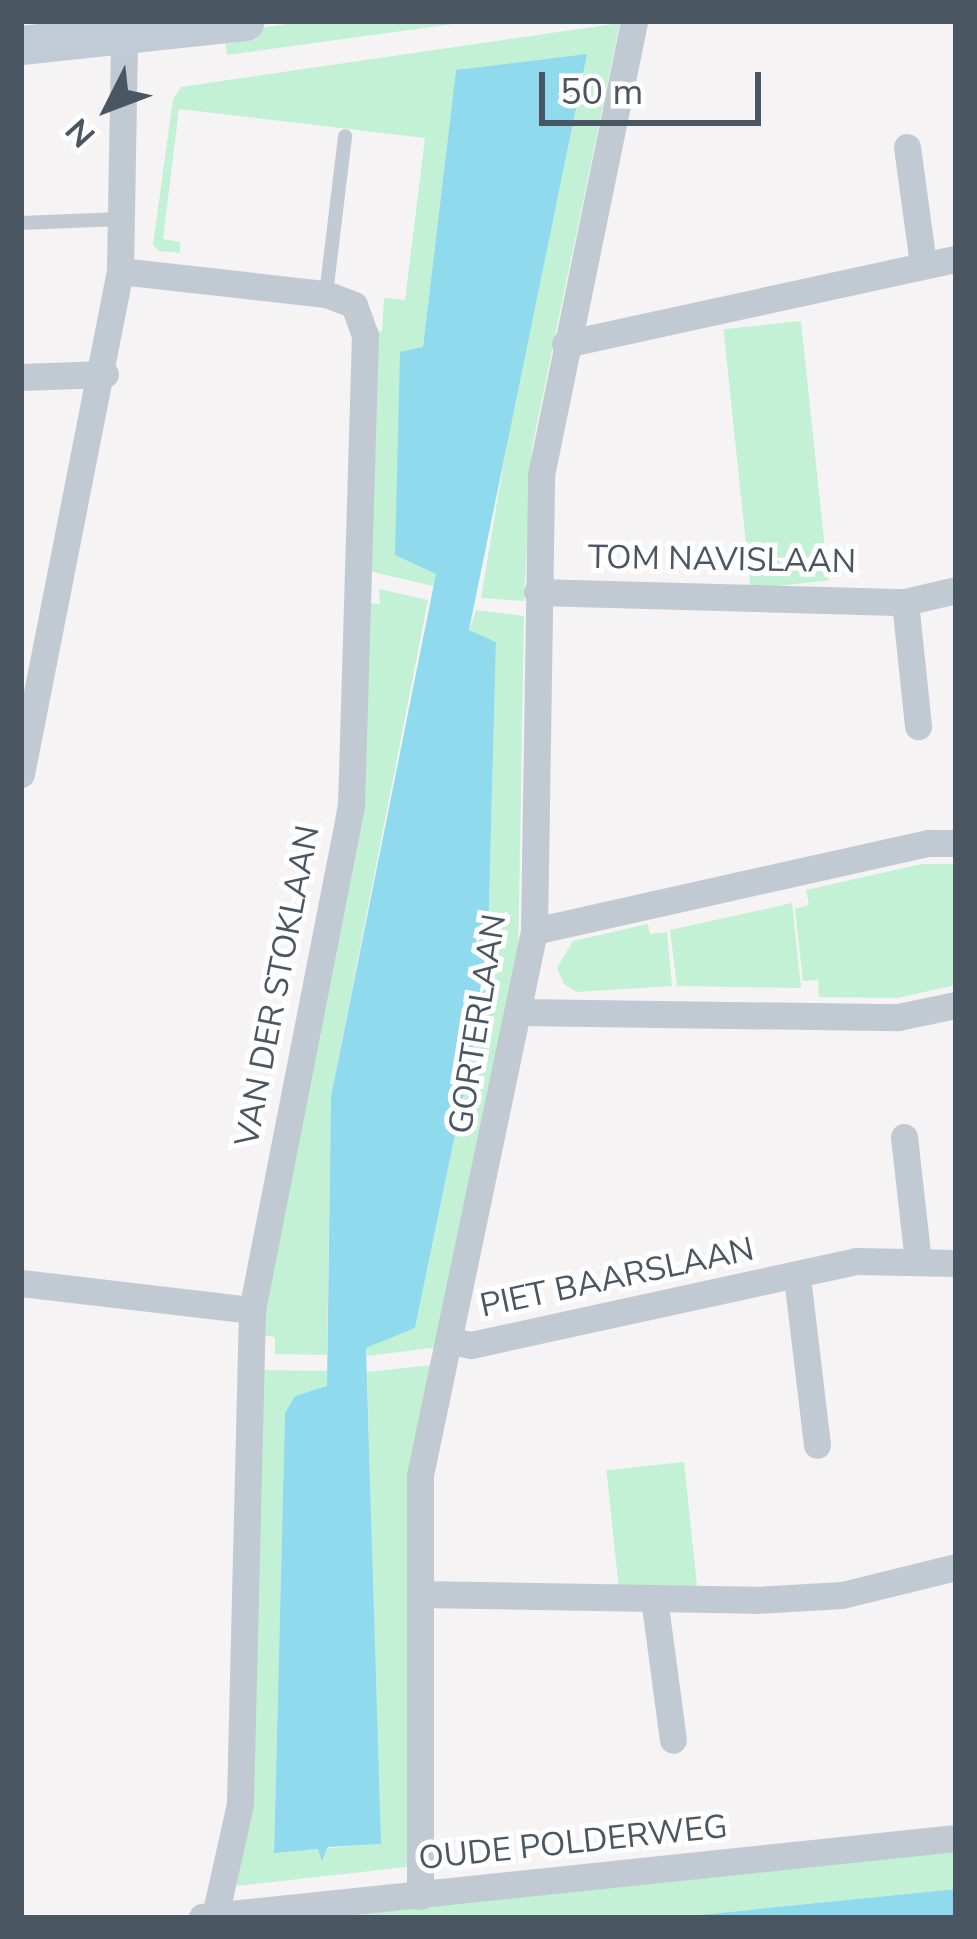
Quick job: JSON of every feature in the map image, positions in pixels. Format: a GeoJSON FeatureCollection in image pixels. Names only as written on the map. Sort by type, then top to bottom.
{"type":"FeatureCollection","features":[{"type":"Feature","properties":{"kind":"street"},"geometry":{"type":"LineString","coordinates":[[21,44],[124,26],[245,21]]}},
{"type":"Feature","properties":{"kind":"street","name":"GORTERLAAN"},"geometry":{"type":"LineString","coordinates":[[420,1896],[420,1475],[521,1012],[534,931],[541,475],[634,21]]}},
{"type":"Feature","properties":{"kind":"street"},"geometry":{"type":"LineString","coordinates":[[21,774],[105,374],[120,272],[124,26]]}},
{"type":"Feature","properties":{"kind":"street"},"geometry":{"type":"LineString","coordinates":[[907,147],[923,265]]}},
{"type":"Feature","properties":{"kind":"street"},"geometry":{"type":"LineString","coordinates":[[565,344],[956,259]]}},
{"type":"Feature","properties":{"kind":"street"},"geometry":{"type":"LineString","coordinates":[[120,272],[326,294]]}},
{"type":"Feature","properties":{"kind":"street","name":"VAN DER STOKLAAN"},"geometry":{"type":"LineString","coordinates":[[206,1917],[240,1804],[252,1310],[351,806],[364,334],[354,305],[326,294]]}},
{"type":"Feature","properties":{"kind":"street"},"geometry":{"type":"LineString","coordinates":[[21,376],[105,374]]}},
{"type":"Feature","properties":{"kind":"street","name":"TOM NAVISLAAN"},"geometry":{"type":"LineString","coordinates":[[537,592],[905,602],[956,590]]}},
{"type":"Feature","properties":{"kind":"street"},"geometry":{"type":"LineString","coordinates":[[905,602],[918,726]]}},
{"type":"Feature","properties":{"kind":"street"},"geometry":{"type":"LineString","coordinates":[[21,639],[51,638]]}},
{"type":"Feature","properties":{"kind":"street"},"geometry":{"type":"LineString","coordinates":[[534,931],[928,843],[956,843]]}},
{"type":"Feature","properties":{"kind":"street"},"geometry":{"type":"LineString","coordinates":[[521,1012],[898,1017],[956,1005]]}},
{"type":"Feature","properties":{"kind":"street"},"geometry":{"type":"LineString","coordinates":[[904,1137],[918,1262]]}},
{"type":"Feature","properties":{"kind":"street","name":"PIET BAARSLAAN"},"geometry":{"type":"LineString","coordinates":[[452,1341],[471,1345],[856,1262],[956,1263]]}},
{"type":"Feature","properties":{"kind":"street","name":"PIET BAARSLAAN"},"geometry":{"type":"LineString","coordinates":[[797,1277],[817,1445]]}},
{"type":"Feature","properties":{"kind":"street"},"geometry":{"type":"LineString","coordinates":[[21,1283],[252,1310]]}},
{"type":"Feature","properties":{"kind":"street"},"geometry":{"type":"LineString","coordinates":[[421,1594],[842,1595],[956,1567]]}},
{"type":"Feature","properties":{"kind":"street"},"geometry":{"type":"LineString","coordinates":[[654,1598],[673,1740]]}},
{"type":"Feature","properties":{"kind":"street","name":"OUDE POLDERWEG"},"geometry":{"type":"LineString","coordinates":[[206,1917],[956,1838]]}},
{"type":"Feature","properties":{"kind":"lane"},"geometry":{"type":"LineString","coordinates":[[326,294],[345,136]]}},
{"type":"Feature","properties":{"kind":"lane"},"geometry":{"type":"LineString","coordinates":[[21,223],[121,218]]}},
{"type":"Feature","properties":{"kind":"green space"},"geometry":{"type":"Polygon","coordinates":[[[308,21],[475,21],[227,55],[224,33],[308,21]]]}},
{"type":"Feature","properties":{"kind":"green space"},"geometry":{"type":"Polygon","coordinates":[[[620,23],[532,447],[524,601],[481,598],[522,353],[456,71],[423,348],[401,352],[437,573],[433,586],[369,571],[374,334],[382,331],[384,298],[405,300],[425,138],[179,109],[163,239],[180,242],[180,253],[159,251],[153,245],[173,99],[181,87],[620,23]]]}},
{"type":"Feature","properties":{"kind":"green space"},"geometry":{"type":"Polygon","coordinates":[[[801,321],[828,581],[751,589],[723,329],[801,321]]]}},
{"type":"Feature","properties":{"kind":"green space"},"geometry":{"type":"Polygon","coordinates":[[[379,589],[428,600],[331,1096],[327,1355],[275,1354],[275,1337],[262,1335],[263,1298],[368,603],[380,604],[379,589]]]}},
{"type":"Feature","properties":{"kind":"green space"},"geometry":{"type":"Polygon","coordinates":[[[476,610],[524,616],[518,963],[439,1347],[367,1356],[366,1347],[415,1328],[487,980],[496,642],[469,631],[476,610]]]}},
{"type":"Feature","properties":{"kind":"green space"},"geometry":{"type":"Polygon","coordinates":[[[922,864],[956,864],[956,985],[897,998],[819,997],[818,980],[803,981],[795,909],[809,905],[806,890],[922,864]]]}},
{"type":"Feature","properties":{"kind":"green space"},"geometry":{"type":"Polygon","coordinates":[[[792,903],[801,988],[677,986],[670,930],[792,903]]]}},
{"type":"Feature","properties":{"kind":"green space"},"geometry":{"type":"Polygon","coordinates":[[[648,924],[650,934],[667,932],[672,986],[577,992],[564,984],[557,968],[573,941],[648,924]]]}},
{"type":"Feature","properties":{"kind":"green space"},"geometry":{"type":"Polygon","coordinates":[[[433,1365],[407,1867],[237,1886],[261,1370],[327,1371],[327,1387],[295,1396],[285,1413],[274,1852],[319,1849],[322,1860],[328,1848],[380,1844],[367,1372],[433,1365]]]}},
{"type":"Feature","properties":{"kind":"green space"},"geometry":{"type":"Polygon","coordinates":[[[684,1462],[697,1585],[619,1593],[606,1470],[684,1462]]]}},
{"type":"Feature","properties":{"kind":"green space"},"geometry":{"type":"Polygon","coordinates":[[[956,1850],[956,1889],[669,1918],[319,1918],[956,1850]]]}},
{"type":"Feature","properties":{"kind":"water"},"geometry":{"type":"Polygon","coordinates":[[[587,54],[469,630],[496,642],[487,980],[415,1328],[366,1348],[381,1844],[328,1847],[322,1861],[318,1849],[274,1853],[285,1413],[295,1396],[327,1386],[331,1096],[436,574],[395,555],[400,352],[423,347],[456,70],[587,54]]]}},
{"type":"Feature","properties":{"kind":"water"},"geometry":{"type":"Polygon","coordinates":[[[956,1889],[956,1918],[669,1918],[956,1889]]]}}]}
